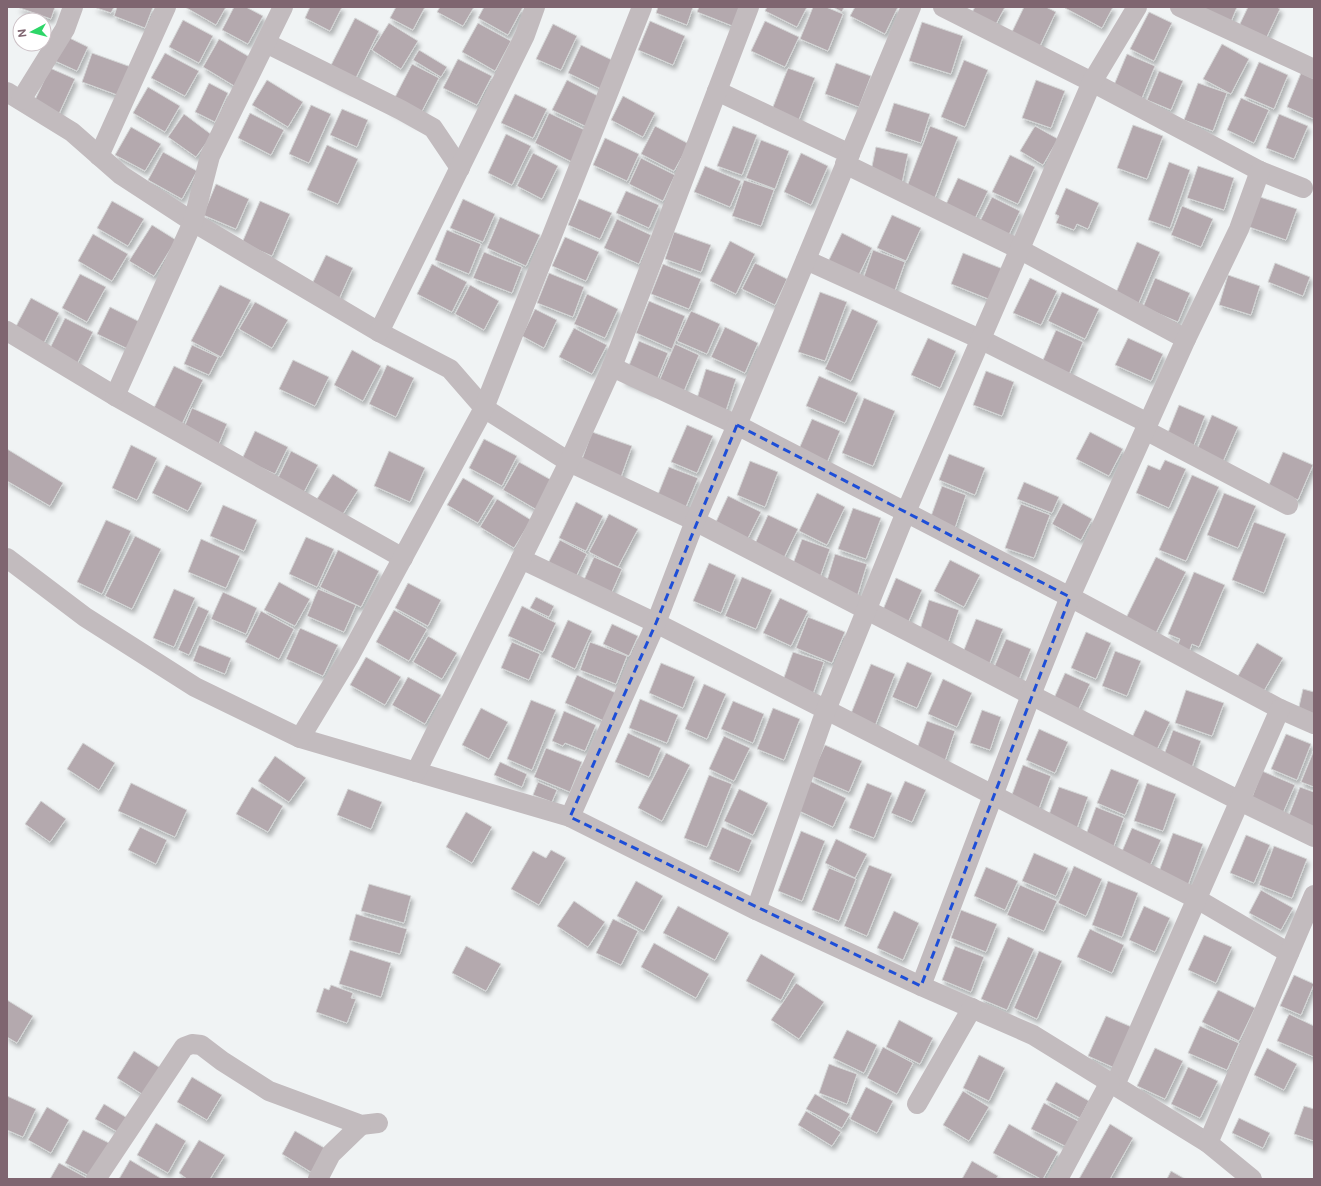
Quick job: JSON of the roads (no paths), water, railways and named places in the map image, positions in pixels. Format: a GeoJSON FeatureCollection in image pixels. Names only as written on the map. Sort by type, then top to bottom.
{"type":"FeatureCollection","features":[{"type":"Feature","properties":{"kind":"street"},"geometry":{"type":"LineString","coordinates":[[73,7],[65,29],[14,96],[72,132],[121,175],[193,222],[379,332],[450,369],[484,408],[569,462],[695,521],[1031,695],[1314,837]]}},
{"type":"Feature","properties":{"kind":"street"},"geometry":{"type":"LineString","coordinates":[[99,156],[166,7]]}},
{"type":"Feature","properties":{"kind":"street"},"geometry":{"type":"LineString","coordinates":[[115,396],[193,222],[210,156],[283,7]]}},
{"type":"Feature","properties":{"kind":"street"},"geometry":{"type":"LineString","coordinates":[[379,332],[525,35],[535,7]]}},
{"type":"Feature","properties":{"kind":"street"},"geometry":{"type":"LineString","coordinates":[[300,738],[348,657],[484,408],[642,7]]}},
{"type":"Feature","properties":{"kind":"street"},"geometry":{"type":"LineString","coordinates":[[416,772],[569,462],[612,367],[749,7]]}},
{"type":"Feature","properties":{"kind":"street"},"geometry":{"type":"LineString","coordinates":[[570,817],[656,623],[695,521],[737,425],[911,7]]}},
{"type":"Feature","properties":{"kind":"street"},"geometry":{"type":"LineString","coordinates":[[943,7],[1092,82],[1260,171],[1303,188]]}},
{"type":"Feature","properties":{"kind":"street"},"geometry":{"type":"LineString","coordinates":[[756,910],[826,710],[906,512],[1092,82],[1137,7]]}},
{"type":"Feature","properties":{"kind":"street"},"geometry":{"type":"LineString","coordinates":[[1180,7],[1314,69]]}},
{"type":"Feature","properties":{"kind":"street"},"geometry":{"type":"LineString","coordinates":[[266,43],[401,110],[432,128],[460,168]]}},
{"type":"Feature","properties":{"kind":"street"},"geometry":{"type":"LineString","coordinates":[[716,91],[1019,249],[1186,339]]}},
{"type":"Feature","properties":{"kind":"street"},"geometry":{"type":"LineString","coordinates":[[921,986],[1031,695],[1070,597],[1186,339],[1239,229],[1260,171]]}},
{"type":"Feature","properties":{"kind":"street"},"geometry":{"type":"LineString","coordinates":[[806,260],[980,339],[1147,426],[1288,505]]}},
{"type":"Feature","properties":{"kind":"street"},"geometry":{"type":"LineString","coordinates":[[7,331],[115,396],[403,558]]}},
{"type":"Feature","properties":{"kind":"street"},"geometry":{"type":"LineString","coordinates":[[612,367],[737,425],[1070,597],[1280,709],[1314,724]]}},
{"type":"Feature","properties":{"kind":"street"},"geometry":{"type":"LineString","coordinates":[[7,558],[85,617],[195,687],[300,738],[570,817],[756,910],[921,986],[1033,1035],[1208,1143],[1252,1179]]}},
{"type":"Feature","properties":{"kind":"street"},"geometry":{"type":"LineString","coordinates":[[521,559],[656,623],[1197,899],[1289,953]]}},
{"type":"Feature","properties":{"kind":"street"},"geometry":{"type":"LineString","coordinates":[[1058,1179],[1113,1083],[1197,899],[1280,709]]}},
{"type":"Feature","properties":{"kind":"street"},"geometry":{"type":"LineString","coordinates":[[1208,1143],[1314,895]]}},
{"type":"Feature","properties":{"kind":"street"},"geometry":{"type":"LineString","coordinates":[[917,1104],[972,1008]]}},
{"type":"Feature","properties":{"kind":"street"},"geometry":{"type":"LineString","coordinates":[[96,1179],[184,1047],[192,1044],[201,1045],[269,1091],[370,1124],[331,1154],[318,1179]]}}]}
